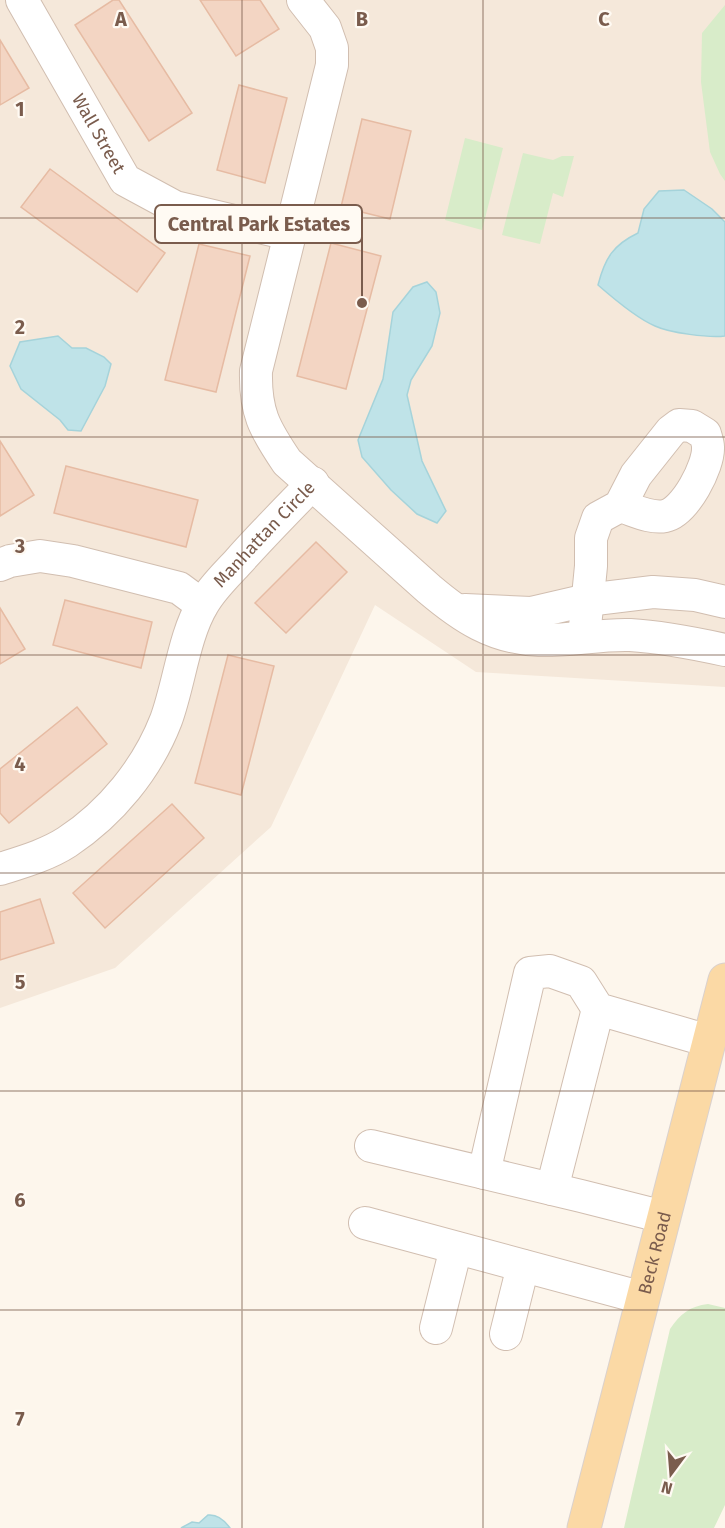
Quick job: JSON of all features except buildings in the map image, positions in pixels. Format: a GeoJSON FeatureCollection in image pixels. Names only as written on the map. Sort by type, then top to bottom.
{"type":"FeatureCollection","features":[{"type":"Feature","properties":{"kind":"main road","name":"Beck Road"},"geometry":{"type":"LineString","coordinates":[[584,1528],[725,980]]}},
{"type":"Feature","properties":{"kind":"street","name":"Wall Street"},"geometry":{"type":"LineString","coordinates":[[22,0],[125,180],[175,207],[290,234]]}},
{"type":"Feature","properties":{"kind":"street","name":"Manhattan Circle"},"geometry":{"type":"LineString","coordinates":[[0,870],[42,855],[66,843],[104,812],[123,792],[140,770],[166,720],[189,638],[202,605],[245,554],[313,483],[287,462],[272,440],[261,418],[256,396],[256,370],[332,65],[332,48],[325,28],[303,0]]}},
{"type":"Feature","properties":{"kind":"street"},"geometry":{"type":"LineString","coordinates":[[313,483],[453,609],[481,627],[512,636],[538,640],[628,635],[682,640],[725,650]]}},
{"type":"Feature","properties":{"kind":"street"},"geometry":{"type":"LineString","coordinates":[[584,637],[591,566],[591,538],[598,518],[620,506]]}},
{"type":"Feature","properties":{"kind":"street"},"geometry":{"type":"LineString","coordinates":[[0,566],[10,561],[40,556],[73,561],[179,588],[202,605]]}},
{"type":"Feature","properties":{"kind":"street"},"geometry":{"type":"LineString","coordinates":[[453,609],[531,613],[587,600],[653,592],[695,595],[725,602]]}},
{"type":"Feature","properties":{"kind":"street"},"geometry":{"type":"LineString","coordinates":[[661,638],[668,593]]}},
{"type":"Feature","properties":{"kind":"street"},"geometry":{"type":"LineString","coordinates":[[484,1173],[530,974],[550,971],[581,982],[598,1009],[709,1041]]}},
{"type":"Feature","properties":{"kind":"street"},"geometry":{"type":"LineString","coordinates":[[552,1189],[598,1009]]}},
{"type":"Feature","properties":{"kind":"street"},"geometry":{"type":"LineString","coordinates":[[370,1146],[664,1217]]}},
{"type":"Feature","properties":{"kind":"street"},"geometry":{"type":"LineString","coordinates":[[365,1223],[643,1298]]}},
{"type":"Feature","properties":{"kind":"street"},"geometry":{"type":"LineString","coordinates":[[436,1328],[456,1248]]}},
{"type":"Feature","properties":{"kind":"street"},"geometry":{"type":"LineString","coordinates":[[506,1334],[523,1266]]}},
{"type":"Feature","properties":{"kind":"shaded area"},"geometry":{"type":"Polygon","coordinates":[[[0,0],[725,0],[725,687],[476,672],[375,605],[271,827],[115,968],[0,1008],[0,0]]]}},
{"type":"Feature","properties":{"kind":"green space"},"geometry":{"type":"Polygon","coordinates":[[[725,5],[725,181],[710,152],[701,82],[702,33],[725,5]]]}},
{"type":"Feature","properties":{"kind":"green space"},"geometry":{"type":"Polygon","coordinates":[[[465,138],[503,148],[482,230],[445,220],[465,138]]]}},
{"type":"Feature","properties":{"kind":"green space"},"geometry":{"type":"Polygon","coordinates":[[[523,153],[553,160],[562,156],[574,156],[563,197],[553,193],[540,244],[502,235],[523,153]]]}},
{"type":"Feature","properties":{"kind":"green space"},"geometry":{"type":"Polygon","coordinates":[[[708,1304],[725,1308],[725,1505],[714,1528],[624,1528],[670,1329],[686,1312],[708,1304]]]}},
{"type":"Feature","properties":{"kind":"water"},"geometry":{"type":"Polygon","coordinates":[[[684,190],[712,209],[725,222],[725,336],[690,334],[655,326],[633,313],[598,285],[611,253],[622,242],[638,233],[644,209],[659,191],[684,190]]]}},
{"type":"Feature","properties":{"kind":"water"},"geometry":{"type":"Polygon","coordinates":[[[427,282],[436,292],[440,313],[432,346],[411,380],[407,395],[422,461],[446,511],[437,523],[417,514],[391,490],[362,457],[358,440],[383,379],[393,312],[413,287],[427,282]]]}},
{"type":"Feature","properties":{"kind":"water"},"geometry":{"type":"Polygon","coordinates":[[[58,336],[72,348],[86,348],[104,357],[111,364],[105,386],[81,431],[68,430],[60,420],[21,389],[10,366],[20,342],[58,336]]]}},
{"type":"Feature","properties":{"kind":"water"},"geometry":{"type":"Polygon","coordinates":[[[208,1515],[220,1518],[230,1528],[181,1528],[192,1522],[199,1523],[208,1515]]]}},
{"type":"Feature","properties":{"kind":"place","name":"Central Park Estates"},"geometry":{"type":"Point","coordinates":[362,303]}}]}
